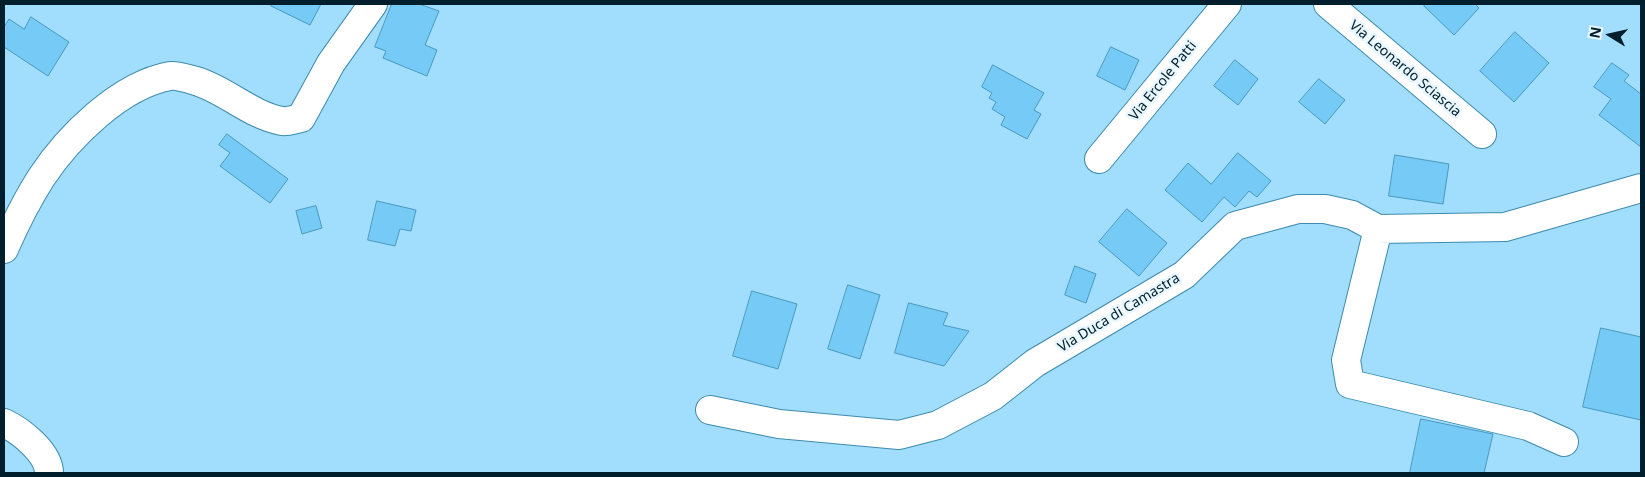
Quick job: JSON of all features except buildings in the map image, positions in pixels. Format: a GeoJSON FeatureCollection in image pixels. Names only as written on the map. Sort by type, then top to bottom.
{"type":"FeatureCollection","features":[{"type":"Feature","properties":{"kind":"street"},"geometry":{"type":"LineString","coordinates":[[4,249],[21,213],[42,177],[62,150],[112,102],[135,89],[171,76],[217,89],[257,112],[283,121],[301,118],[331,63],[373,4]]}},
{"type":"Feature","properties":{"kind":"street","name":"Via Ercole Patti"},"geometry":{"type":"LineString","coordinates":[[1099,159],[1226,4]]}},
{"type":"Feature","properties":{"kind":"street","name":"Via Leonardo Sciascia"},"geometry":{"type":"LineString","coordinates":[[1328,4],[1482,134]]}},
{"type":"Feature","properties":{"kind":"street","name":"Via Duca di Camastra"},"geometry":{"type":"LineString","coordinates":[[710,410],[779,424],[899,435],[938,425],[993,396],[1035,363],[1184,275],[1235,226],[1298,209],[1326,209],[1352,215],[1378,229],[1505,227],[1641,188]]}},
{"type":"Feature","properties":{"kind":"street"},"geometry":{"type":"LineString","coordinates":[[1378,229],[1346,360],[1350,384],[1528,426],[1564,442]]}},
{"type":"Feature","properties":{"kind":"street"},"geometry":{"type":"LineString","coordinates":[[4,423],[40,450],[49,465],[49,473]]}}]}
